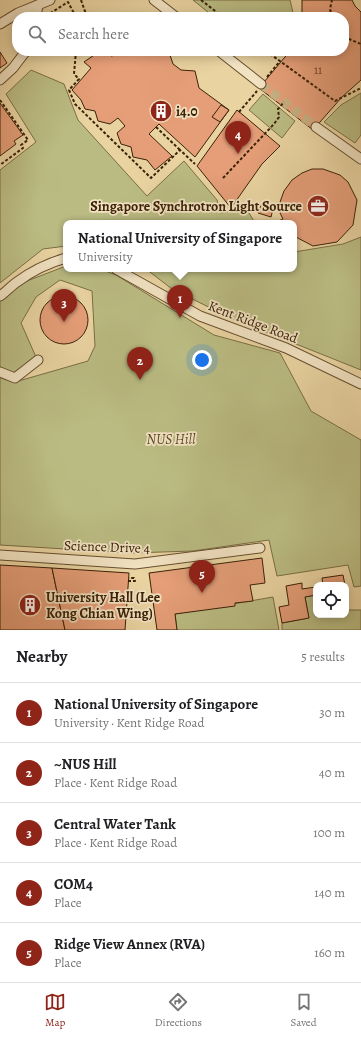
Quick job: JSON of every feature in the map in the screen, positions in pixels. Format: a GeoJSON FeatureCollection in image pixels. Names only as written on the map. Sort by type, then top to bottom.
{"type":"FeatureCollection","features":[{"type":"Feature","properties":{"kind":"street"},"geometry":{"type":"LineString","coordinates":[[20,12],[50,0]]}},
{"type":"Feature","properties":{"kind":"street"},"geometry":{"type":"LineString","coordinates":[[154,0],[170,12]]}},
{"type":"Feature","properties":{"kind":"street"},"geometry":{"type":"LineString","coordinates":[[37,12],[38,5]]}},
{"type":"Feature","properties":{"kind":"street"},"geometry":{"type":"LineString","coordinates":[[0,24],[12,17]]}},
{"type":"Feature","properties":{"kind":"street"},"geometry":{"type":"LineString","coordinates":[[0,80],[13,68],[22,56]]}},
{"type":"Feature","properties":{"kind":"street"},"geometry":{"type":"LineString","coordinates":[[225,56],[260,86]]}},
{"type":"Feature","properties":{"kind":"street"},"geometry":{"type":"LineString","coordinates":[[316,127],[361,160]]}},
{"type":"Feature","properties":{"kind":"street"},"geometry":{"type":"LineString","coordinates":[[0,296],[18,281],[36,270],[51,262],[63,259]]}},
{"type":"Feature","properties":{"kind":"street","name":"Kent Ridge Road"},"geometry":{"type":"LineString","coordinates":[[121,272],[200,316],[286,348],[361,384]]}},
{"type":"Feature","properties":{"kind":"street"},"geometry":{"type":"LineString","coordinates":[[0,372],[15,378],[38,360]]}},
{"type":"Feature","properties":{"kind":"street","name":"Science Drive 4"},"geometry":{"type":"LineString","coordinates":[[0,555],[135,564],[260,548]]}},
{"type":"Feature","properties":{"kind":"path"},"geometry":{"type":"LineString","coordinates":[[81,0],[85,12]]}},
{"type":"Feature","properties":{"kind":"path"},"geometry":{"type":"LineString","coordinates":[[201,0],[217,12]]}},
{"type":"Feature","properties":{"kind":"path"},"geometry":{"type":"LineString","coordinates":[[331,12],[330,8],[332,0]]}},
{"type":"Feature","properties":{"kind":"path"},"geometry":{"type":"LineString","coordinates":[[52,12],[68,2],[73,12]]}},
{"type":"Feature","properties":{"kind":"path"},"geometry":{"type":"LineString","coordinates":[[349,39],[361,44]]}},
{"type":"Feature","properties":{"kind":"path"},"geometry":{"type":"LineString","coordinates":[[76,56],[74,74],[79,80],[69,90],[75,104],[151,178],[180,150]]}},
{"type":"Feature","properties":{"kind":"path"},"geometry":{"type":"LineString","coordinates":[[273,56],[335,101],[361,88]]}},
{"type":"Feature","properties":{"kind":"path"},"geometry":{"type":"LineString","coordinates":[[239,112],[280,61]]}},
{"type":"Feature","properties":{"kind":"path"},"geometry":{"type":"LineString","coordinates":[[0,100],[28,140],[21,145],[23,148],[0,165]]}},
{"type":"Feature","properties":{"kind":"path"},"geometry":{"type":"LineString","coordinates":[[223,178],[274,124],[279,117],[278,109],[284,102]]}},
{"type":"Feature","properties":{"kind":"path"},"geometry":{"type":"LineString","coordinates":[[156,126],[195,164]]}},
{"type":"Feature","properties":{"kind":"path"},"geometry":{"type":"LineString","coordinates":[[128,581],[135,581],[134,578],[129,578]]}},
{"type":"Feature","properties":{"kind":"green space"},"geometry":{"type":"Polygon","coordinates":[[[193,0],[290,0],[293,12],[208,12],[193,0]]]}},
{"type":"Feature","properties":{"kind":"green space"},"geometry":{"type":"Polygon","coordinates":[[[31,70],[64,84],[78,120],[147,196],[184,161],[217,200],[221,213],[246,208],[253,220],[63,220],[63,246],[43,249],[0,283],[0,170],[36,142],[6,94],[31,70]]]}},
{"type":"Feature","properties":{"kind":"green space"},"geometry":{"type":"Polygon","coordinates":[[[361,93],[361,135],[355,143],[324,122],[341,105],[361,93]]]}},
{"type":"Feature","properties":{"kind":"green space"},"geometry":{"type":"Polygon","coordinates":[[[263,94],[295,121],[282,138],[249,110],[263,94]]]}},
{"type":"Feature","properties":{"kind":"green space"},"geometry":{"type":"Polygon","coordinates":[[[361,237],[361,370],[231,318],[172,289],[150,272],[297,272],[297,252],[343,244],[361,237]]]}},
{"type":"Feature","properties":{"kind":"green space","name":"NUS Hill"},"geometry":{"type":"Polygon","coordinates":[[[63,267],[63,272],[108,272],[116,275],[214,335],[280,353],[311,411],[361,440],[361,586],[354,587],[348,565],[277,576],[269,540],[193,551],[131,553],[0,545],[0,377],[15,382],[88,361],[95,346],[92,291],[60,280],[36,297],[21,323],[36,357],[12,374],[0,367],[0,297],[19,284],[63,267]]]}},
{"type":"Feature","properties":{"kind":"green space"},"geometry":{"type":"Polygon","coordinates":[[[313,596],[313,618],[349,618],[349,610],[361,610],[361,630],[282,630],[282,623],[309,618],[305,597],[313,596]]]}},
{"type":"Feature","properties":{"kind":"green space"},"geometry":{"type":"Polygon","coordinates":[[[273,597],[279,630],[177,630],[175,614],[273,597]]]}},
{"type":"Feature","properties":{"kind":"building"},"geometry":{"type":"Polygon","coordinates":[[[302,0],[352,0],[361,12],[361,80],[342,97],[313,130],[259,88],[286,56],[349,56],[349,12],[302,12],[302,0]]]}},
{"type":"Feature","properties":{"kind":"building"},"geometry":{"type":"Polygon","coordinates":[[[0,52],[7,63],[0,68],[0,52]]]}},
{"type":"Feature","properties":{"kind":"building","name":"i4.0"},"geometry":{"type":"Polygon","coordinates":[[[93,56],[170,56],[173,64],[181,70],[195,71],[199,88],[229,110],[195,157],[159,124],[149,134],[172,156],[155,170],[147,160],[133,157],[131,147],[121,144],[117,133],[125,126],[118,118],[110,124],[98,121],[95,111],[85,109],[81,100],[72,90],[91,68],[84,62],[93,56]]]}},
{"type":"Feature","properties":{"kind":"building"},"geometry":{"type":"Polygon","coordinates":[[[0,103],[23,135],[14,141],[16,144],[0,156],[0,103]]]}},
{"type":"Feature","properties":{"kind":"building"},"geometry":{"type":"Polygon","coordinates":[[[221,105],[229,110],[220,122],[212,117],[221,105]]]}},
{"type":"Feature","properties":{"kind":"building"},"geometry":{"type":"Polygon","coordinates":[[[237,110],[280,146],[262,164],[231,208],[197,166],[237,110]]]}},
{"type":"Feature","properties":{"kind":"building","name":"Singapore Synchrotron Light Source"},"geometry":{"type":"Polygon","coordinates":[[[312,169],[323,169],[340,175],[348,182],[357,200],[353,225],[337,242],[313,246],[297,238],[297,220],[281,220],[283,219],[280,213],[280,202],[284,191],[292,180],[302,173],[312,169]]]}},
{"type":"Feature","properties":{"kind":"building"},"geometry":{"type":"Polygon","coordinates":[[[261,205],[273,209],[271,217],[258,213],[261,205]]]}},
{"type":"Feature","properties":{"kind":"building"},"geometry":{"type":"Polygon","coordinates":[[[59,296],[69,296],[81,303],[88,315],[88,325],[81,337],[69,344],[59,344],[51,340],[44,333],[40,325],[40,315],[44,307],[51,300],[59,296]]]}},
{"type":"Feature","properties":{"kind":"building"},"geometry":{"type":"Polygon","coordinates":[[[262,558],[265,583],[250,585],[253,601],[235,603],[235,606],[175,614],[177,630],[157,630],[149,573],[262,558]]]}},
{"type":"Feature","properties":{"kind":"building","name":"University Hall (Lee Kong Chian Wing)"},"geometry":{"type":"Polygon","coordinates":[[[0,565],[52,568],[65,630],[0,630],[0,565]]]}},
{"type":"Feature","properties":{"kind":"building"},"geometry":{"type":"Polygon","coordinates":[[[52,568],[129,573],[125,630],[65,630],[52,568]]]}},
{"type":"Feature","properties":{"kind":"building"},"geometry":{"type":"Polygon","coordinates":[[[343,575],[344,582],[323,582],[322,578],[343,575]]]}},
{"type":"Feature","properties":{"kind":"building"},"geometry":{"type":"Polygon","coordinates":[[[302,583],[302,589],[313,587],[313,596],[305,597],[309,618],[282,623],[279,607],[289,605],[286,586],[302,583]]]}},
{"type":"Feature","properties":{"kind":"tunnel"},"geometry":{"type":"LineString","coordinates":[[261,84],[316,127]]}},
{"type":"Feature","properties":{"kind":"place","name":"i4.0"},"geometry":{"type":"Point","coordinates":[161,111]}},
{"type":"Feature","properties":{"kind":"place","name":"COM4"},"geometry":{"type":"Point","coordinates":[238,154]}},
{"type":"Feature","properties":{"kind":"place","name":"Singapore Synchrotron Light Source"},"geometry":{"type":"Point","coordinates":[318,206]}},
{"type":"Feature","properties":{"kind":"place","name":"National University of Singapore"},"geometry":{"type":"Point","coordinates":[180,318]}},
{"type":"Feature","properties":{"kind":"place","name":"Central Water Tank"},"geometry":{"type":"Point","coordinates":[64,322]}},
{"type":"Feature","properties":{"kind":"place","name":"~NUS Hill"},"geometry":{"type":"Point","coordinates":[140,380]}},
{"type":"Feature","properties":{"kind":"place","name":"Ridge View Annex (RVA)"},"geometry":{"type":"Point","coordinates":[202,593]}},
{"type":"Feature","properties":{"kind":"place","name":"University Hall (Lee Kong Chian Wing)"},"geometry":{"type":"Point","coordinates":[30,605]}}]}
